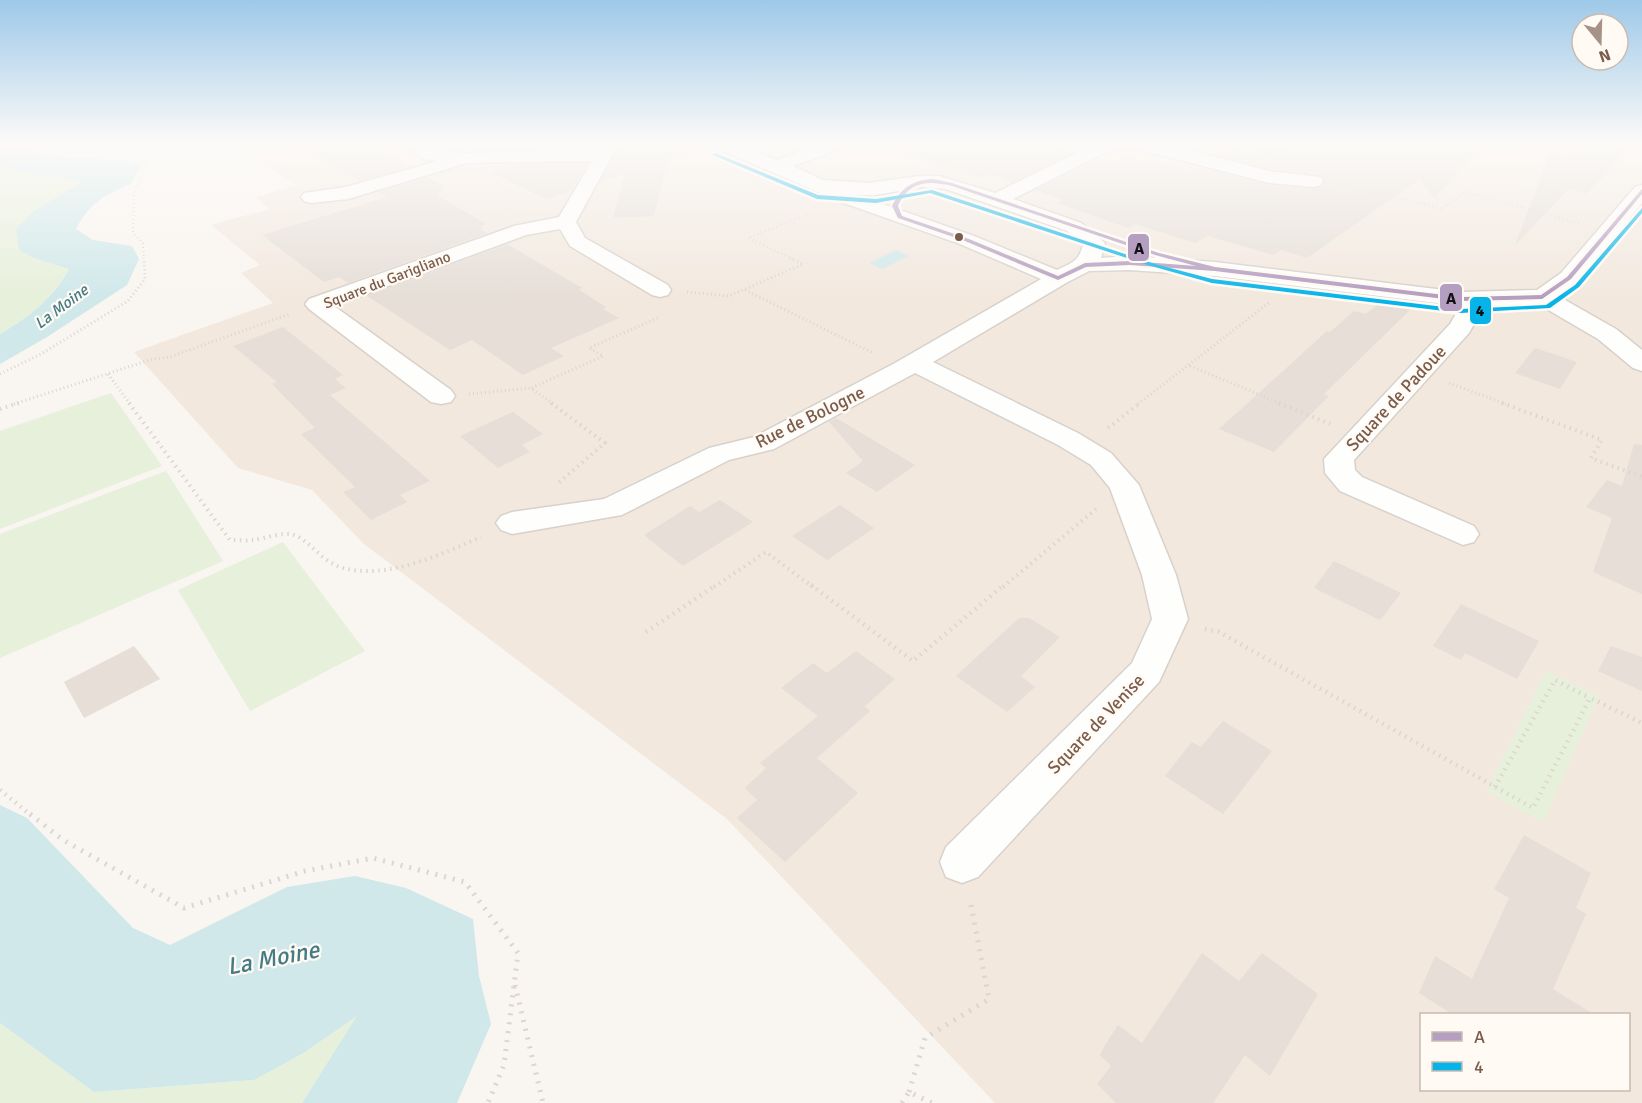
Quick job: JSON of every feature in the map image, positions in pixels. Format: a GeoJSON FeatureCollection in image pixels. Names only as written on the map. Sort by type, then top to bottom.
{"type":"FeatureCollection","features":[{"type":"Feature","properties":{"kind":"street"},"geometry":{"type":"LineString","coordinates":[[311,196],[330,194]]}},
{"type":"Feature","properties":{"kind":"street"},"geometry":{"type":"LineString","coordinates":[[582,194],[566,222],[577,242],[660,290]]}},
{"type":"Feature","properties":{"kind":"street"},"geometry":{"type":"LineString","coordinates":[[840,194],[967,240],[1058,278]]}},
{"type":"Feature","properties":{"kind":"street"},"geometry":{"type":"LineString","coordinates":[[900,217],[895,206],[901,194]]}},
{"type":"Feature","properties":{"kind":"street"},"geometry":{"type":"LineString","coordinates":[[982,194],[1157,254],[1215,269]]}},
{"type":"Feature","properties":{"kind":"street"},"geometry":{"type":"LineString","coordinates":[[997,200],[1008,194]]}},
{"type":"Feature","properties":{"kind":"street"},"geometry":{"type":"LineString","coordinates":[[1542,297],[1569,278],[1624,222],[1640,194]]}},
{"type":"Feature","properties":{"kind":"street","name":"Square du Garigliano"},"geometry":{"type":"LineString","coordinates":[[317,304],[521,230],[566,222]]}},
{"type":"Feature","properties":{"kind":"street"},"geometry":{"type":"LineString","coordinates":[[1074,227],[1094,243],[1091,257],[1084,265]]}},
{"type":"Feature","properties":{"kind":"street"},"geometry":{"type":"LineString","coordinates":[[1084,265],[1130,262],[1215,269],[1461,299],[1542,297],[1607,334],[1642,363]]}},
{"type":"Feature","properties":{"kind":"street","name":"Rue de Bologne"},"geometry":{"type":"LineString","coordinates":[[512,523],[611,508],[719,454],[764,443],[909,366],[1084,265]]}},
{"type":"Feature","properties":{"kind":"street","name":"Square de Padoue"},"geometry":{"type":"LineString","coordinates":[[1461,299],[1469,312],[1460,328],[1339,459],[1340,473],[1351,484],[1463,534]]}},
{"type":"Feature","properties":{"kind":"street","name":"Square du Garigliano"},"geometry":{"type":"LineString","coordinates":[[317,304],[441,396]]}},
{"type":"Feature","properties":{"kind":"street"},"geometry":{"type":"LineString","coordinates":[[909,366],[1082,447],[1101,459],[1124,484],[1159,575],[1170,619]]}},
{"type":"Feature","properties":{"kind":"street","name":"Square de Venise"},"geometry":{"type":"LineString","coordinates":[[962,862],[1146,672],[1170,619]]}},
{"type":"Feature","properties":{"kind":"path"},"geometry":{"type":"LineString","coordinates":[[0,374],[41,354],[128,301],[145,279],[143,243],[133,234],[135,194]]}},
{"type":"Feature","properties":{"kind":"path"},"geometry":{"type":"LineString","coordinates":[[1388,194],[1442,209],[1462,194]]}},
{"type":"Feature","properties":{"kind":"path"},"geometry":{"type":"LineString","coordinates":[[1478,194],[1624,222]]}},
{"type":"Feature","properties":{"kind":"path"},"geometry":{"type":"LineString","coordinates":[[441,396],[531,388],[603,356],[589,348],[669,313],[660,290],[729,296],[803,264],[748,238],[848,198]]}},
{"type":"Feature","properties":{"kind":"path"},"geometry":{"type":"LineString","coordinates":[[1082,447],[1289,288],[1292,278]]}},
{"type":"Feature","properties":{"kind":"path"},"geometry":{"type":"LineString","coordinates":[[745,289],[909,366]]}},
{"type":"Feature","properties":{"kind":"path"},"geometry":{"type":"LineString","coordinates":[[0,408],[153,359],[170,357],[317,304]]}},
{"type":"Feature","properties":{"kind":"path"},"geometry":{"type":"LineString","coordinates":[[1189,365],[1360,438]]}},
{"type":"Feature","properties":{"kind":"path"},"geometry":{"type":"LineString","coordinates":[[1420,372],[1602,440],[1591,458],[1642,477]]}},
{"type":"Feature","properties":{"kind":"path"},"geometry":{"type":"LineString","coordinates":[[108,374],[230,540],[250,541],[292,534],[304,541],[320,556],[344,568],[382,570],[433,558],[512,523]]}},
{"type":"Feature","properties":{"kind":"path"},"geometry":{"type":"LineString","coordinates":[[531,388],[605,443],[554,487]]}},
{"type":"Feature","properties":{"kind":"path"},"geometry":{"type":"LineString","coordinates":[[646,632],[766,552],[913,661],[1124,484]]}},
{"type":"Feature","properties":{"kind":"path"},"geometry":{"type":"LineString","coordinates":[[1170,619],[1219,632],[1533,808],[1590,698]]}},
{"type":"Feature","properties":{"kind":"path"},"geometry":{"type":"LineString","coordinates":[[1495,788],[1555,680],[1642,723]]}},
{"type":"Feature","properties":{"kind":"path"},"geometry":{"type":"LineString","coordinates":[[0,790],[63,840],[184,908],[305,871],[373,858],[465,882],[518,953],[504,1065],[488,1103]]}},
{"type":"Feature","properties":{"kind":"path"},"geometry":{"type":"LineString","coordinates":[[902,1103],[909,1092],[925,1038],[989,999],[962,862]]}},
{"type":"Feature","properties":{"kind":"path"},"geometry":{"type":"LineString","coordinates":[[514,981],[543,1103]]}},
{"type":"Feature","properties":{"kind":"path"},"geometry":{"type":"LineString","coordinates":[[909,1092],[932,1103]]}},
{"type":"Feature","properties":{"kind":"shaded area"},"geometry":{"type":"Polygon","coordinates":[[[265,194],[1642,194],[1642,1103],[995,1103],[727,819],[364,544],[312,490],[238,468],[134,352],[273,303],[241,273],[260,265],[211,225],[269,209],[256,197],[265,194]]]}},
{"type":"Feature","properties":{"kind":"green space"},"geometry":{"type":"Polygon","coordinates":[[[0,194],[68,194],[34,258],[69,268],[55,290],[39,306],[0,334],[0,194]]]}},
{"type":"Feature","properties":{"kind":"green space"},"geometry":{"type":"Polygon","coordinates":[[[111,393],[162,466],[0,529],[0,431],[111,393]]]}},
{"type":"Feature","properties":{"kind":"green space"},"geometry":{"type":"Polygon","coordinates":[[[166,471],[223,561],[0,658],[0,534],[166,471]]]}},
{"type":"Feature","properties":{"kind":"green space"},"geometry":{"type":"Polygon","coordinates":[[[283,542],[365,651],[250,711],[178,590],[283,542]]]}},
{"type":"Feature","properties":{"kind":"green space"},"geometry":{"type":"Polygon","coordinates":[[[1546,671],[1599,696],[1543,823],[1486,791],[1546,671]]]}},
{"type":"Feature","properties":{"kind":"green space"},"geometry":{"type":"Polygon","coordinates":[[[358,1015],[302,1103],[0,1103],[0,1023],[94,1092],[254,1080],[302,1054],[358,1015]]]}},
{"type":"Feature","properties":{"kind":"water","name":"La Moine"},"geometry":{"type":"Polygon","coordinates":[[[61,194],[109,194],[92,206],[76,229],[93,240],[132,246],[139,259],[127,285],[47,337],[0,364],[0,334],[39,306],[55,290],[69,269],[34,258],[19,250],[16,229],[33,212],[61,194]]]}},
{"type":"Feature","properties":{"kind":"water"},"geometry":{"type":"Polygon","coordinates":[[[896,250],[909,256],[882,269],[869,263],[896,250]]]}},
{"type":"Feature","properties":{"kind":"water","name":"La Moine"},"geometry":{"type":"Polygon","coordinates":[[[0,805],[27,818],[133,928],[170,945],[287,887],[355,876],[406,888],[473,919],[479,976],[491,1024],[457,1103],[302,1103],[357,1016],[302,1054],[254,1080],[94,1092],[0,1023],[0,805]]]}},
{"type":"Feature","properties":{"kind":"building"},"geometry":{"type":"Polygon","coordinates":[[[382,194],[439,194],[486,224],[480,229],[487,233],[348,283],[339,277],[324,282],[262,235],[387,197],[382,194]]]}},
{"type":"Feature","properties":{"kind":"building"},"geometry":{"type":"Polygon","coordinates":[[[537,194],[560,194],[546,199],[537,194]]]}},
{"type":"Feature","properties":{"kind":"building"},"geometry":{"type":"Polygon","coordinates":[[[619,194],[659,194],[654,216],[613,218],[619,194]]]}},
{"type":"Feature","properties":{"kind":"building"},"geometry":{"type":"Polygon","coordinates":[[[1048,194],[1398,194],[1307,258],[1281,250],[1273,255],[1208,236],[1195,243],[1135,224],[1128,228],[1057,203],[1063,200],[1048,194]]]}},
{"type":"Feature","properties":{"kind":"building"},"geometry":{"type":"Polygon","coordinates":[[[1534,194],[1564,194],[1515,245],[1534,194]]]}},
{"type":"Feature","properties":{"kind":"building"},"geometry":{"type":"Polygon","coordinates":[[[507,244],[582,288],[578,289],[606,307],[603,309],[619,318],[551,348],[564,356],[523,375],[472,340],[450,350],[367,296],[507,244]]]}},
{"type":"Feature","properties":{"kind":"building"},"geometry":{"type":"Polygon","coordinates":[[[1384,299],[1417,303],[1324,394],[1329,396],[1274,452],[1219,429],[1327,331],[1330,332],[1354,311],[1366,314],[1384,299]]]}},
{"type":"Feature","properties":{"kind":"building"},"geometry":{"type":"Polygon","coordinates":[[[283,327],[343,375],[335,379],[346,388],[330,395],[430,481],[400,495],[407,502],[371,520],[343,492],[355,487],[301,434],[315,428],[272,384],[277,382],[233,346],[283,327]]]}},
{"type":"Feature","properties":{"kind":"building"},"geometry":{"type":"Polygon","coordinates":[[[1535,348],[1577,362],[1560,389],[1515,373],[1535,348]]]}},
{"type":"Feature","properties":{"kind":"building"},"geometry":{"type":"Polygon","coordinates":[[[513,412],[543,434],[522,445],[530,452],[498,468],[460,436],[513,412]]]}},
{"type":"Feature","properties":{"kind":"building"},"geometry":{"type":"Polygon","coordinates":[[[836,418],[915,465],[877,492],[846,473],[863,461],[829,422],[836,418]]]}},
{"type":"Feature","properties":{"kind":"building"},"geometry":{"type":"Polygon","coordinates":[[[1634,444],[1642,445],[1642,594],[1593,572],[1612,518],[1586,507],[1607,480],[1622,486],[1634,444]]]}},
{"type":"Feature","properties":{"kind":"building"},"geometry":{"type":"Polygon","coordinates":[[[720,500],[753,522],[683,566],[644,535],[690,506],[699,512],[720,500]]]}},
{"type":"Feature","properties":{"kind":"building"},"geometry":{"type":"Polygon","coordinates":[[[840,505],[874,528],[827,560],[792,536],[840,505]]]}},
{"type":"Feature","properties":{"kind":"building"},"geometry":{"type":"Polygon","coordinates":[[[1334,561],[1401,593],[1380,620],[1314,588],[1334,561]]]}},
{"type":"Feature","properties":{"kind":"building"},"geometry":{"type":"Polygon","coordinates":[[[1461,604],[1539,641],[1517,679],[1465,653],[1461,660],[1433,646],[1461,604]]]}},
{"type":"Feature","properties":{"kind":"building"},"geometry":{"type":"Polygon","coordinates":[[[1019,618],[1029,618],[1060,637],[1021,676],[1035,687],[1007,712],[956,676],[1019,618]]]}},
{"type":"Feature","properties":{"kind":"building"},"geometry":{"type":"Polygon","coordinates":[[[134,646],[160,679],[84,718],[64,682],[134,646]]]}},
{"type":"Feature","properties":{"kind":"building"},"geometry":{"type":"Polygon","coordinates":[[[1611,646],[1642,657],[1642,691],[1598,671],[1611,646]]]}},
{"type":"Feature","properties":{"kind":"building"},"geometry":{"type":"Polygon","coordinates":[[[856,651],[895,679],[865,706],[870,711],[817,758],[858,793],[785,862],[737,818],[757,800],[745,788],[766,768],[760,763],[818,716],[781,688],[813,663],[827,673],[856,651]]]}},
{"type":"Feature","properties":{"kind":"building"},"geometry":{"type":"Polygon","coordinates":[[[1223,721],[1272,751],[1223,814],[1165,776],[1192,742],[1201,747],[1223,721]]]}},
{"type":"Feature","properties":{"kind":"building"},"geometry":{"type":"Polygon","coordinates":[[[1524,835],[1591,873],[1576,908],[1586,914],[1553,989],[1591,1013],[1450,1013],[1419,993],[1435,956],[1472,979],[1509,898],[1494,889],[1524,835]]]}},
{"type":"Feature","properties":{"kind":"building"},"geometry":{"type":"Polygon","coordinates":[[[1202,953],[1239,981],[1262,953],[1318,994],[1270,1076],[1245,1055],[1213,1103],[1116,1103],[1097,1084],[1111,1066],[1100,1055],[1105,1045],[1118,1025],[1142,1043],[1202,953]]]}},
{"type":"Feature","properties":{"kind":"transit line","name":"4"},"geometry":{"type":"LineString","coordinates":[[811,194],[817,197],[876,201],[911,194]]}},
{"type":"Feature","properties":{"kind":"transit line","name":"A"},"geometry":{"type":"LineString","coordinates":[[902,194],[895,206],[900,217],[967,240],[1058,278],[1085,265],[1130,263],[1215,269],[1157,254],[981,194]]}},
{"type":"Feature","properties":{"kind":"transit line","name":"4"},"geometry":{"type":"LineString","coordinates":[[942,194],[1153,265],[1212,281],[1461,311],[1548,307],[1577,286],[1642,210]]}},
{"type":"Feature","properties":{"kind":"transit line","name":"A"},"geometry":{"type":"LineString","coordinates":[[1215,269],[1461,299],[1542,297],[1569,278],[1639,194]]}}]}
